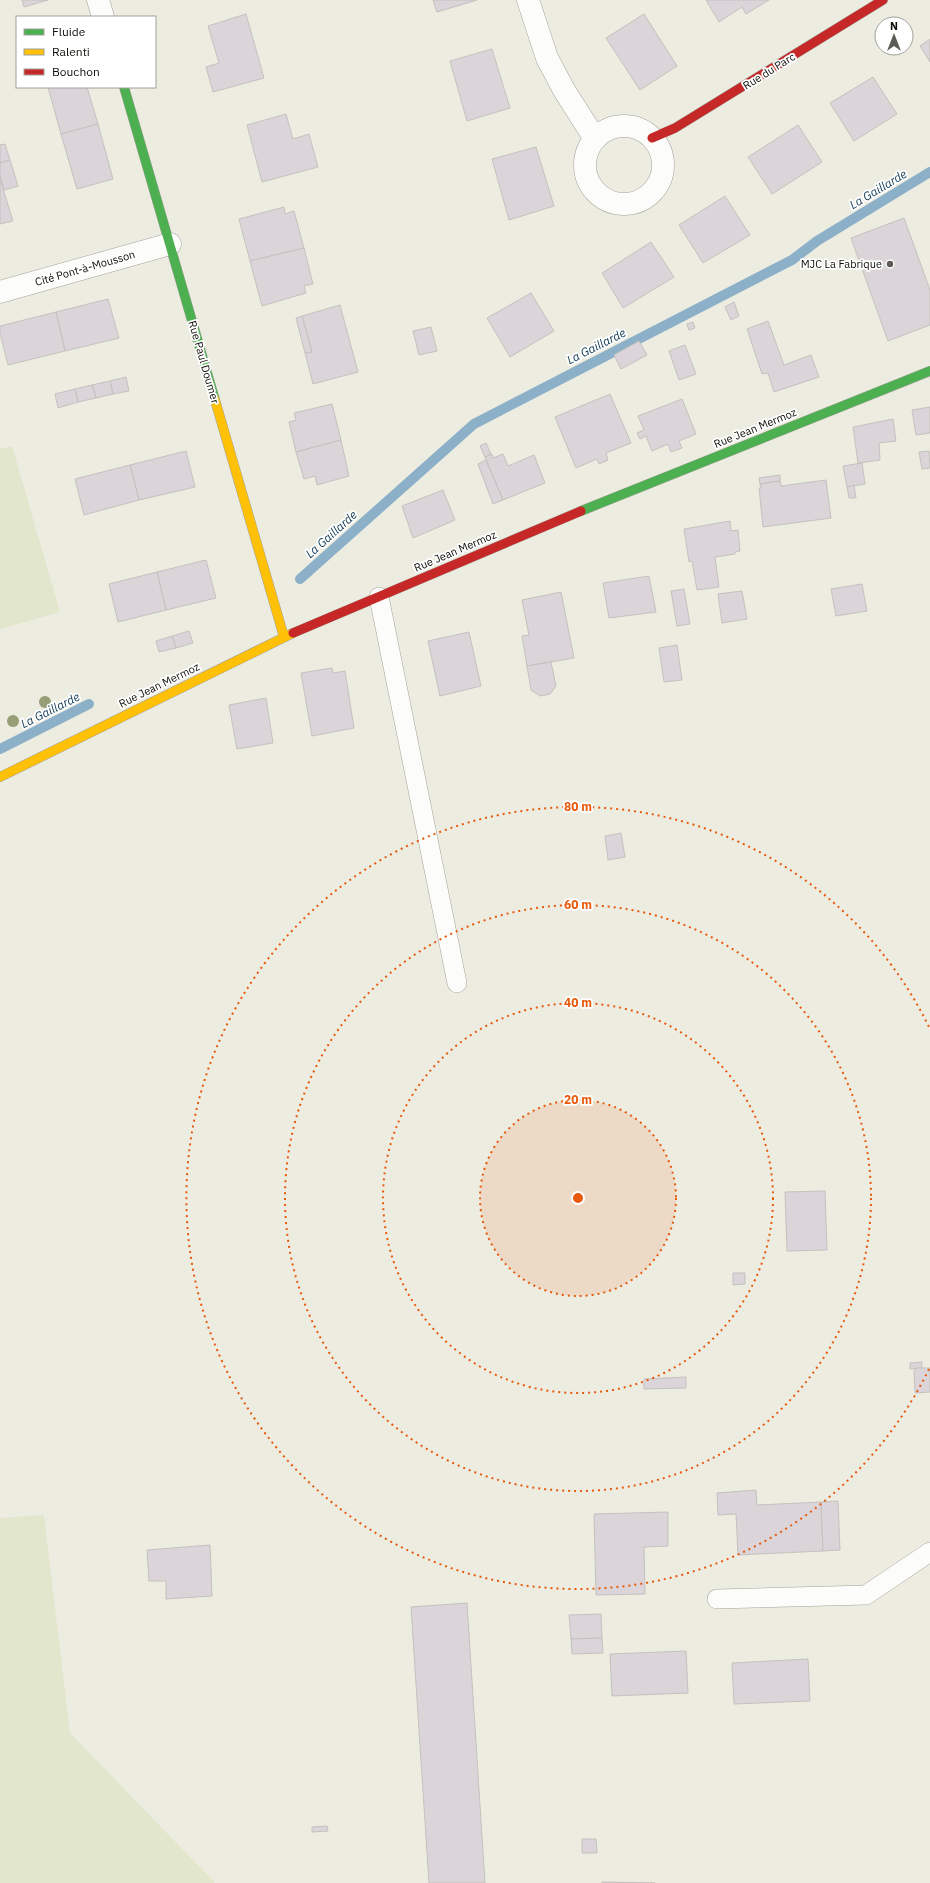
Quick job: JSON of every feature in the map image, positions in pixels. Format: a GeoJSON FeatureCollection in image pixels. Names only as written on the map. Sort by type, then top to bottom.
{"type":"FeatureCollection","features":[{"type":"Feature","properties":{"kind":"street"},"geometry":{"type":"LineString","coordinates":[[98,0],[103,16]]}},
{"type":"Feature","properties":{"kind":"street"},"geometry":{"type":"LineString","coordinates":[[528,0],[547,58],[564,90],[595,139]]}},
{"type":"Feature","properties":{"kind":"street","name":"Rue du Parc"},"geometry":{"type":"LineString","coordinates":[[652,138],[675,128],[884,0]]}},
{"type":"Feature","properties":{"kind":"street","name":"Rue Paul Doumer"},"geometry":{"type":"LineString","coordinates":[[124,88],[284,637]]}},
{"type":"Feature","properties":{"kind":"street"},"geometry":{"type":"LineString","coordinates":[[617,126],[630,126],[642,130],[652,138],[659,148],[663,161],[662,174],[657,185],[648,195],[637,202],[624,204],[612,202],[600,196],[591,186],[586,175],[585,162],[588,150],[595,139],[605,130],[617,126]]}},
{"type":"Feature","properties":{"kind":"street","name":"Cité Pont-à-Mousson"},"geometry":{"type":"LineString","coordinates":[[0,292],[170,244]]}},
{"type":"Feature","properties":{"kind":"street","name":"Rue Jean Mermoz"},"geometry":{"type":"LineString","coordinates":[[0,777],[284,637],[529,532],[930,371]]}},
{"type":"Feature","properties":{"kind":"lane"},"geometry":{"type":"LineString","coordinates":[[379,596],[457,983]]}},
{"type":"Feature","properties":{"kind":"lane"},"geometry":{"type":"LineString","coordinates":[[717,1599],[866,1595],[930,1552]]}},
{"type":"Feature","properties":{"kind":"green space"},"geometry":{"type":"Polygon","coordinates":[[[12,446],[60,612],[0,629],[0,449],[12,446]]]}},
{"type":"Feature","properties":{"kind":"green space"},"geometry":{"type":"Polygon","coordinates":[[[44,1515],[70,1733],[215,1883],[0,1883],[0,1518],[44,1515]]]}},
{"type":"Feature","properties":{"kind":"building"},"geometry":{"type":"Polygon","coordinates":[[[22,0],[48,0],[24,7],[22,0]]]}},
{"type":"Feature","properties":{"kind":"building"},"geometry":{"type":"Polygon","coordinates":[[[433,0],[477,0],[437,12],[433,0]]]}},
{"type":"Feature","properties":{"kind":"building"},"geometry":{"type":"Polygon","coordinates":[[[706,0],[769,0],[746,14],[742,7],[719,22],[706,0]]]}},
{"type":"Feature","properties":{"kind":"building"},"geometry":{"type":"Polygon","coordinates":[[[246,14],[264,78],[213,92],[206,67],[219,63],[208,26],[246,14]]]}},
{"type":"Feature","properties":{"kind":"building"},"geometry":{"type":"Polygon","coordinates":[[[644,14],[677,66],[640,90],[606,38],[644,14]]]}},
{"type":"Feature","properties":{"kind":"building"},"geometry":{"type":"Polygon","coordinates":[[[930,39],[930,62],[920,46],[930,39]]]}},
{"type":"Feature","properties":{"kind":"building"},"geometry":{"type":"Polygon","coordinates":[[[492,49],[510,108],[467,121],[450,61],[492,49]]]}},
{"type":"Feature","properties":{"kind":"building"},"geometry":{"type":"Polygon","coordinates":[[[873,77],[897,114],[854,141],[830,103],[873,77]]]}},
{"type":"Feature","properties":{"kind":"building"},"geometry":{"type":"Polygon","coordinates":[[[48,88],[87,88],[98,124],[61,134],[48,88]]]}},
{"type":"Feature","properties":{"kind":"building"},"geometry":{"type":"Polygon","coordinates":[[[286,114],[293,139],[309,134],[318,167],[262,182],[247,125],[286,114]]]}},
{"type":"Feature","properties":{"kind":"building"},"geometry":{"type":"Polygon","coordinates":[[[98,124],[113,179],[77,189],[61,134],[98,124]]]}},
{"type":"Feature","properties":{"kind":"building"},"geometry":{"type":"Polygon","coordinates":[[[798,125],[822,162],[772,194],[748,157],[798,125]]]}},
{"type":"Feature","properties":{"kind":"building"},"geometry":{"type":"Polygon","coordinates":[[[5,144],[10,160],[0,163],[0,145],[5,144]]]}},
{"type":"Feature","properties":{"kind":"building"},"geometry":{"type":"Polygon","coordinates":[[[536,147],[554,206],[509,220],[492,159],[536,147]]]}},
{"type":"Feature","properties":{"kind":"building"},"geometry":{"type":"Polygon","coordinates":[[[10,160],[18,186],[4,190],[0,176],[0,163],[10,160]]]}},
{"type":"Feature","properties":{"kind":"building"},"geometry":{"type":"Polygon","coordinates":[[[0,179],[13,221],[0,224],[0,179]]]}},
{"type":"Feature","properties":{"kind":"building"},"geometry":{"type":"Polygon","coordinates":[[[725,196],[750,235],[703,263],[679,225],[725,196]]]}},
{"type":"Feature","properties":{"kind":"building"},"geometry":{"type":"Polygon","coordinates":[[[284,207],[285,214],[294,211],[304,248],[250,261],[239,219],[284,207]]]}},
{"type":"Feature","properties":{"kind":"building","name":"MJC La Fabrique"},"geometry":{"type":"Polygon","coordinates":[[[904,218],[930,290],[930,325],[888,341],[851,238],[904,218]]]}},
{"type":"Feature","properties":{"kind":"building"},"geometry":{"type":"Polygon","coordinates":[[[651,242],[674,277],[623,308],[602,273],[651,242]]]}},
{"type":"Feature","properties":{"kind":"building"},"geometry":{"type":"Polygon","coordinates":[[[304,248],[313,284],[304,286],[306,293],[262,306],[250,261],[304,248]]]}},
{"type":"Feature","properties":{"kind":"building"},"geometry":{"type":"Polygon","coordinates":[[[531,293],[554,331],[510,357],[487,318],[531,293]]]}},
{"type":"Feature","properties":{"kind":"building"},"geometry":{"type":"Polygon","coordinates":[[[108,299],[119,338],[65,351],[56,312],[108,299]]]}},
{"type":"Feature","properties":{"kind":"building"},"geometry":{"type":"Polygon","coordinates":[[[734,302],[739,316],[731,320],[725,307],[734,302]]]}},
{"type":"Feature","properties":{"kind":"building"},"geometry":{"type":"Polygon","coordinates":[[[340,305],[358,372],[313,384],[305,353],[312,352],[302,316],[340,305]]]}},
{"type":"Feature","properties":{"kind":"building"},"geometry":{"type":"Polygon","coordinates":[[[56,312],[65,351],[8,365],[0,333],[0,326],[56,312]]]}},
{"type":"Feature","properties":{"kind":"building"},"geometry":{"type":"Polygon","coordinates":[[[302,316],[312,352],[305,353],[296,318],[302,316]]]}},
{"type":"Feature","properties":{"kind":"building"},"geometry":{"type":"Polygon","coordinates":[[[768,321],[784,365],[811,355],[819,377],[774,392],[768,373],[762,374],[747,329],[768,321]]]}},
{"type":"Feature","properties":{"kind":"building"},"geometry":{"type":"Polygon","coordinates":[[[693,322],[695,328],[689,330],[687,324],[693,322]]]}},
{"type":"Feature","properties":{"kind":"building"},"geometry":{"type":"Polygon","coordinates":[[[431,327],[437,351],[419,355],[413,331],[431,327]]]}},
{"type":"Feature","properties":{"kind":"building"},"geometry":{"type":"Polygon","coordinates":[[[639,341],[647,355],[621,369],[614,355],[639,341]]]}},
{"type":"Feature","properties":{"kind":"building"},"geometry":{"type":"Polygon","coordinates":[[[685,345],[696,374],[679,380],[669,351],[685,345]]]}},
{"type":"Feature","properties":{"kind":"building"},"geometry":{"type":"Polygon","coordinates":[[[126,377],[129,391],[113,394],[110,381],[126,377]]]}},
{"type":"Feature","properties":{"kind":"building"},"geometry":{"type":"Polygon","coordinates":[[[110,381],[113,394],[96,398],[92,385],[110,381]]]}},
{"type":"Feature","properties":{"kind":"building"},"geometry":{"type":"Polygon","coordinates":[[[92,385],[96,398],[78,402],[75,389],[92,385]]]}},
{"type":"Feature","properties":{"kind":"building"},"geometry":{"type":"Polygon","coordinates":[[[75,389],[78,402],[58,408],[55,394],[75,389]]]}},
{"type":"Feature","properties":{"kind":"building"},"geometry":{"type":"Polygon","coordinates":[[[610,394],[631,443],[606,453],[608,460],[599,464],[597,459],[576,468],[555,417],[610,394]]]}},
{"type":"Feature","properties":{"kind":"building"},"geometry":{"type":"Polygon","coordinates":[[[682,399],[696,434],[679,441],[682,448],[671,452],[668,444],[652,451],[646,436],[640,439],[637,433],[644,430],[638,416],[682,399]]]}},
{"type":"Feature","properties":{"kind":"building"},"geometry":{"type":"Polygon","coordinates":[[[332,404],[341,440],[296,452],[289,422],[296,420],[294,413],[332,404]]]}},
{"type":"Feature","properties":{"kind":"building"},"geometry":{"type":"Polygon","coordinates":[[[930,407],[930,433],[916,435],[912,410],[930,407]]]}},
{"type":"Feature","properties":{"kind":"building"},"geometry":{"type":"Polygon","coordinates":[[[893,419],[896,441],[879,443],[880,460],[858,463],[853,427],[893,419]]]}},
{"type":"Feature","properties":{"kind":"building"},"geometry":{"type":"Polygon","coordinates":[[[341,440],[349,476],[317,485],[315,476],[304,479],[296,452],[341,440]]]}},
{"type":"Feature","properties":{"kind":"building"},"geometry":{"type":"Polygon","coordinates":[[[486,443],[491,454],[485,457],[480,446],[486,443]]]}},
{"type":"Feature","properties":{"kind":"building"},"geometry":{"type":"Polygon","coordinates":[[[186,451],[195,487],[139,500],[130,465],[186,451]]]}},
{"type":"Feature","properties":{"kind":"building"},"geometry":{"type":"Polygon","coordinates":[[[929,451],[930,468],[922,469],[919,452],[929,451]]]}},
{"type":"Feature","properties":{"kind":"building"},"geometry":{"type":"Polygon","coordinates":[[[492,454],[493,458],[503,454],[508,466],[534,455],[545,483],[503,500],[485,457],[492,454]]]}},
{"type":"Feature","properties":{"kind":"building"},"geometry":{"type":"Polygon","coordinates":[[[486,460],[503,500],[493,504],[478,464],[486,460]]]}},
{"type":"Feature","properties":{"kind":"building"},"geometry":{"type":"Polygon","coordinates":[[[862,463],[865,484],[847,487],[843,466],[862,463]]]}},
{"type":"Feature","properties":{"kind":"building"},"geometry":{"type":"Polygon","coordinates":[[[130,465],[139,500],[84,515],[75,479],[130,465]]]}},
{"type":"Feature","properties":{"kind":"building"},"geometry":{"type":"Polygon","coordinates":[[[780,475],[780,481],[760,484],[759,478],[780,475]]]}},
{"type":"Feature","properties":{"kind":"building"},"geometry":{"type":"Polygon","coordinates":[[[826,480],[831,518],[763,527],[759,488],[761,488],[760,484],[780,481],[781,486],[826,480]]]}},
{"type":"Feature","properties":{"kind":"building"},"geometry":{"type":"Polygon","coordinates":[[[854,485],[856,498],[849,498],[847,487],[854,485]]]}},
{"type":"Feature","properties":{"kind":"building"},"geometry":{"type":"Polygon","coordinates":[[[443,490],[455,520],[413,538],[402,506],[443,490]]]}},
{"type":"Feature","properties":{"kind":"building"},"geometry":{"type":"Polygon","coordinates":[[[730,521],[731,531],[738,530],[740,551],[735,552],[735,554],[715,557],[719,587],[697,590],[692,561],[689,562],[684,529],[730,521]]]}},
{"type":"Feature","properties":{"kind":"building"},"geometry":{"type":"Polygon","coordinates":[[[206,560],[216,598],[166,610],[157,572],[206,560]]]}},
{"type":"Feature","properties":{"kind":"building"},"geometry":{"type":"Polygon","coordinates":[[[157,572],[166,610],[118,622],[109,584],[157,572]]]}},
{"type":"Feature","properties":{"kind":"building"},"geometry":{"type":"Polygon","coordinates":[[[649,576],[656,612],[609,618],[603,583],[649,576]]]}},
{"type":"Feature","properties":{"kind":"building"},"geometry":{"type":"Polygon","coordinates":[[[862,584],[867,611],[836,616],[831,589],[862,584]]]}},
{"type":"Feature","properties":{"kind":"building"},"geometry":{"type":"Polygon","coordinates":[[[684,589],[690,624],[677,626],[671,591],[684,589]]]}},
{"type":"Feature","properties":{"kind":"building"},"geometry":{"type":"Polygon","coordinates":[[[742,591],[747,619],[722,623],[718,594],[742,591]]]}},
{"type":"Feature","properties":{"kind":"building"},"geometry":{"type":"Polygon","coordinates":[[[561,592],[574,658],[527,666],[522,636],[529,635],[522,600],[561,592]]]}},
{"type":"Feature","properties":{"kind":"building"},"geometry":{"type":"Polygon","coordinates":[[[189,631],[193,643],[176,648],[172,636],[189,631]]]}},
{"type":"Feature","properties":{"kind":"building"},"geometry":{"type":"Polygon","coordinates":[[[469,632],[481,686],[440,696],[428,641],[469,632]]]}},
{"type":"Feature","properties":{"kind":"building"},"geometry":{"type":"Polygon","coordinates":[[[172,636],[176,648],[159,652],[156,641],[172,636]]]}},
{"type":"Feature","properties":{"kind":"building"},"geometry":{"type":"Polygon","coordinates":[[[677,645],[682,680],[664,682],[659,648],[677,645]]]}},
{"type":"Feature","properties":{"kind":"building"},"geometry":{"type":"Polygon","coordinates":[[[551,662],[556,686],[550,694],[540,696],[531,690],[527,666],[551,662]]]}},
{"type":"Feature","properties":{"kind":"building"},"geometry":{"type":"Polygon","coordinates":[[[332,668],[333,673],[345,671],[354,728],[312,736],[301,673],[332,668]]]}},
{"type":"Feature","properties":{"kind":"building"},"geometry":{"type":"Polygon","coordinates":[[[266,698],[273,743],[237,749],[229,705],[266,698]]]}},
{"type":"Feature","properties":{"kind":"building"},"geometry":{"type":"Polygon","coordinates":[[[621,833],[625,857],[608,860],[605,836],[621,833]]]}},
{"type":"Feature","properties":{"kind":"building"},"geometry":{"type":"Polygon","coordinates":[[[825,1191],[827,1250],[787,1251],[785,1192],[825,1191]]]}},
{"type":"Feature","properties":{"kind":"building"},"geometry":{"type":"Polygon","coordinates":[[[733,1273],[745,1273],[745,1284],[733,1285],[733,1273]]]}},
{"type":"Feature","properties":{"kind":"building"},"geometry":{"type":"Polygon","coordinates":[[[922,1362],[922,1368],[910,1369],[910,1363],[922,1362]]]}},
{"type":"Feature","properties":{"kind":"building"},"geometry":{"type":"Polygon","coordinates":[[[916,1368],[930,1368],[930,1392],[915,1393],[914,1371],[916,1368]]]}},
{"type":"Feature","properties":{"kind":"building"},"geometry":{"type":"Polygon","coordinates":[[[686,1377],[686,1388],[644,1389],[644,1379],[686,1377]]]}},
{"type":"Feature","properties":{"kind":"building"},"geometry":{"type":"Polygon","coordinates":[[[756,1490],[757,1505],[821,1502],[823,1551],[738,1555],[736,1514],[718,1515],[717,1493],[756,1490]]]}},
{"type":"Feature","properties":{"kind":"building"},"geometry":{"type":"Polygon","coordinates":[[[838,1501],[840,1550],[823,1551],[821,1502],[838,1501]]]}},
{"type":"Feature","properties":{"kind":"building"},"geometry":{"type":"Polygon","coordinates":[[[668,1512],[668,1546],[644,1547],[645,1594],[596,1595],[594,1514],[668,1512]]]}},
{"type":"Feature","properties":{"kind":"building"},"geometry":{"type":"Polygon","coordinates":[[[210,1545],[212,1596],[166,1599],[166,1581],[149,1581],[147,1550],[210,1545]]]}},
{"type":"Feature","properties":{"kind":"building"},"geometry":{"type":"Polygon","coordinates":[[[467,1603],[485,1883],[429,1883],[411,1607],[467,1603]]]}},
{"type":"Feature","properties":{"kind":"building"},"geometry":{"type":"Polygon","coordinates":[[[601,1614],[602,1638],[571,1639],[569,1615],[601,1614]]]}},
{"type":"Feature","properties":{"kind":"building"},"geometry":{"type":"Polygon","coordinates":[[[602,1638],[603,1653],[572,1654],[571,1639],[602,1638]]]}},
{"type":"Feature","properties":{"kind":"building"},"geometry":{"type":"Polygon","coordinates":[[[686,1651],[688,1693],[612,1696],[610,1654],[686,1651]]]}},
{"type":"Feature","properties":{"kind":"building"},"geometry":{"type":"Polygon","coordinates":[[[808,1659],[810,1701],[734,1704],[732,1663],[808,1659]]]}},
{"type":"Feature","properties":{"kind":"building"},"geometry":{"type":"Polygon","coordinates":[[[327,1826],[328,1831],[312,1832],[312,1827],[327,1826]]]}},
{"type":"Feature","properties":{"kind":"building"},"geometry":{"type":"Polygon","coordinates":[[[582,1839],[596,1839],[597,1853],[582,1853],[582,1839]]]}},
{"type":"Feature","properties":{"kind":"building"},"geometry":{"type":"Polygon","coordinates":[[[602,1882],[655,1883],[602,1883],[602,1882]]]}},
{"type":"Feature","properties":{"kind":"waterway","name":"La Gaillarde"},"geometry":{"type":"LineString","coordinates":[[300,579],[474,424],[792,260],[817,241],[930,172]]}},
{"type":"Feature","properties":{"kind":"waterway","name":"La Gaillarde"},"geometry":{"type":"LineString","coordinates":[[0,749],[89,704]]}},
{"type":"Feature","properties":{"kind":"traffic: fast"},"geometry":{"type":"LineString","coordinates":[[124,88],[215,400]]}},
{"type":"Feature","properties":{"kind":"traffic: fast"},"geometry":{"type":"LineString","coordinates":[[581,511],[930,371]]}},
{"type":"Feature","properties":{"kind":"traffic: slow"},"geometry":{"type":"LineString","coordinates":[[215,400],[284,637]]}},
{"type":"Feature","properties":{"kind":"traffic: slow"},"geometry":{"type":"LineString","coordinates":[[0,777],[293,633]]}},
{"type":"Feature","properties":{"kind":"traffic: jam"},"geometry":{"type":"LineString","coordinates":[[652,138],[675,128],[883,0]]}},
{"type":"Feature","properties":{"kind":"traffic: jam"},"geometry":{"type":"LineString","coordinates":[[293,633],[581,511]]}},
{"type":"Feature","properties":{"kind":"place","name":"MJC La Fabrique"},"geometry":{"type":"Point","coordinates":[890,264]}}]}
